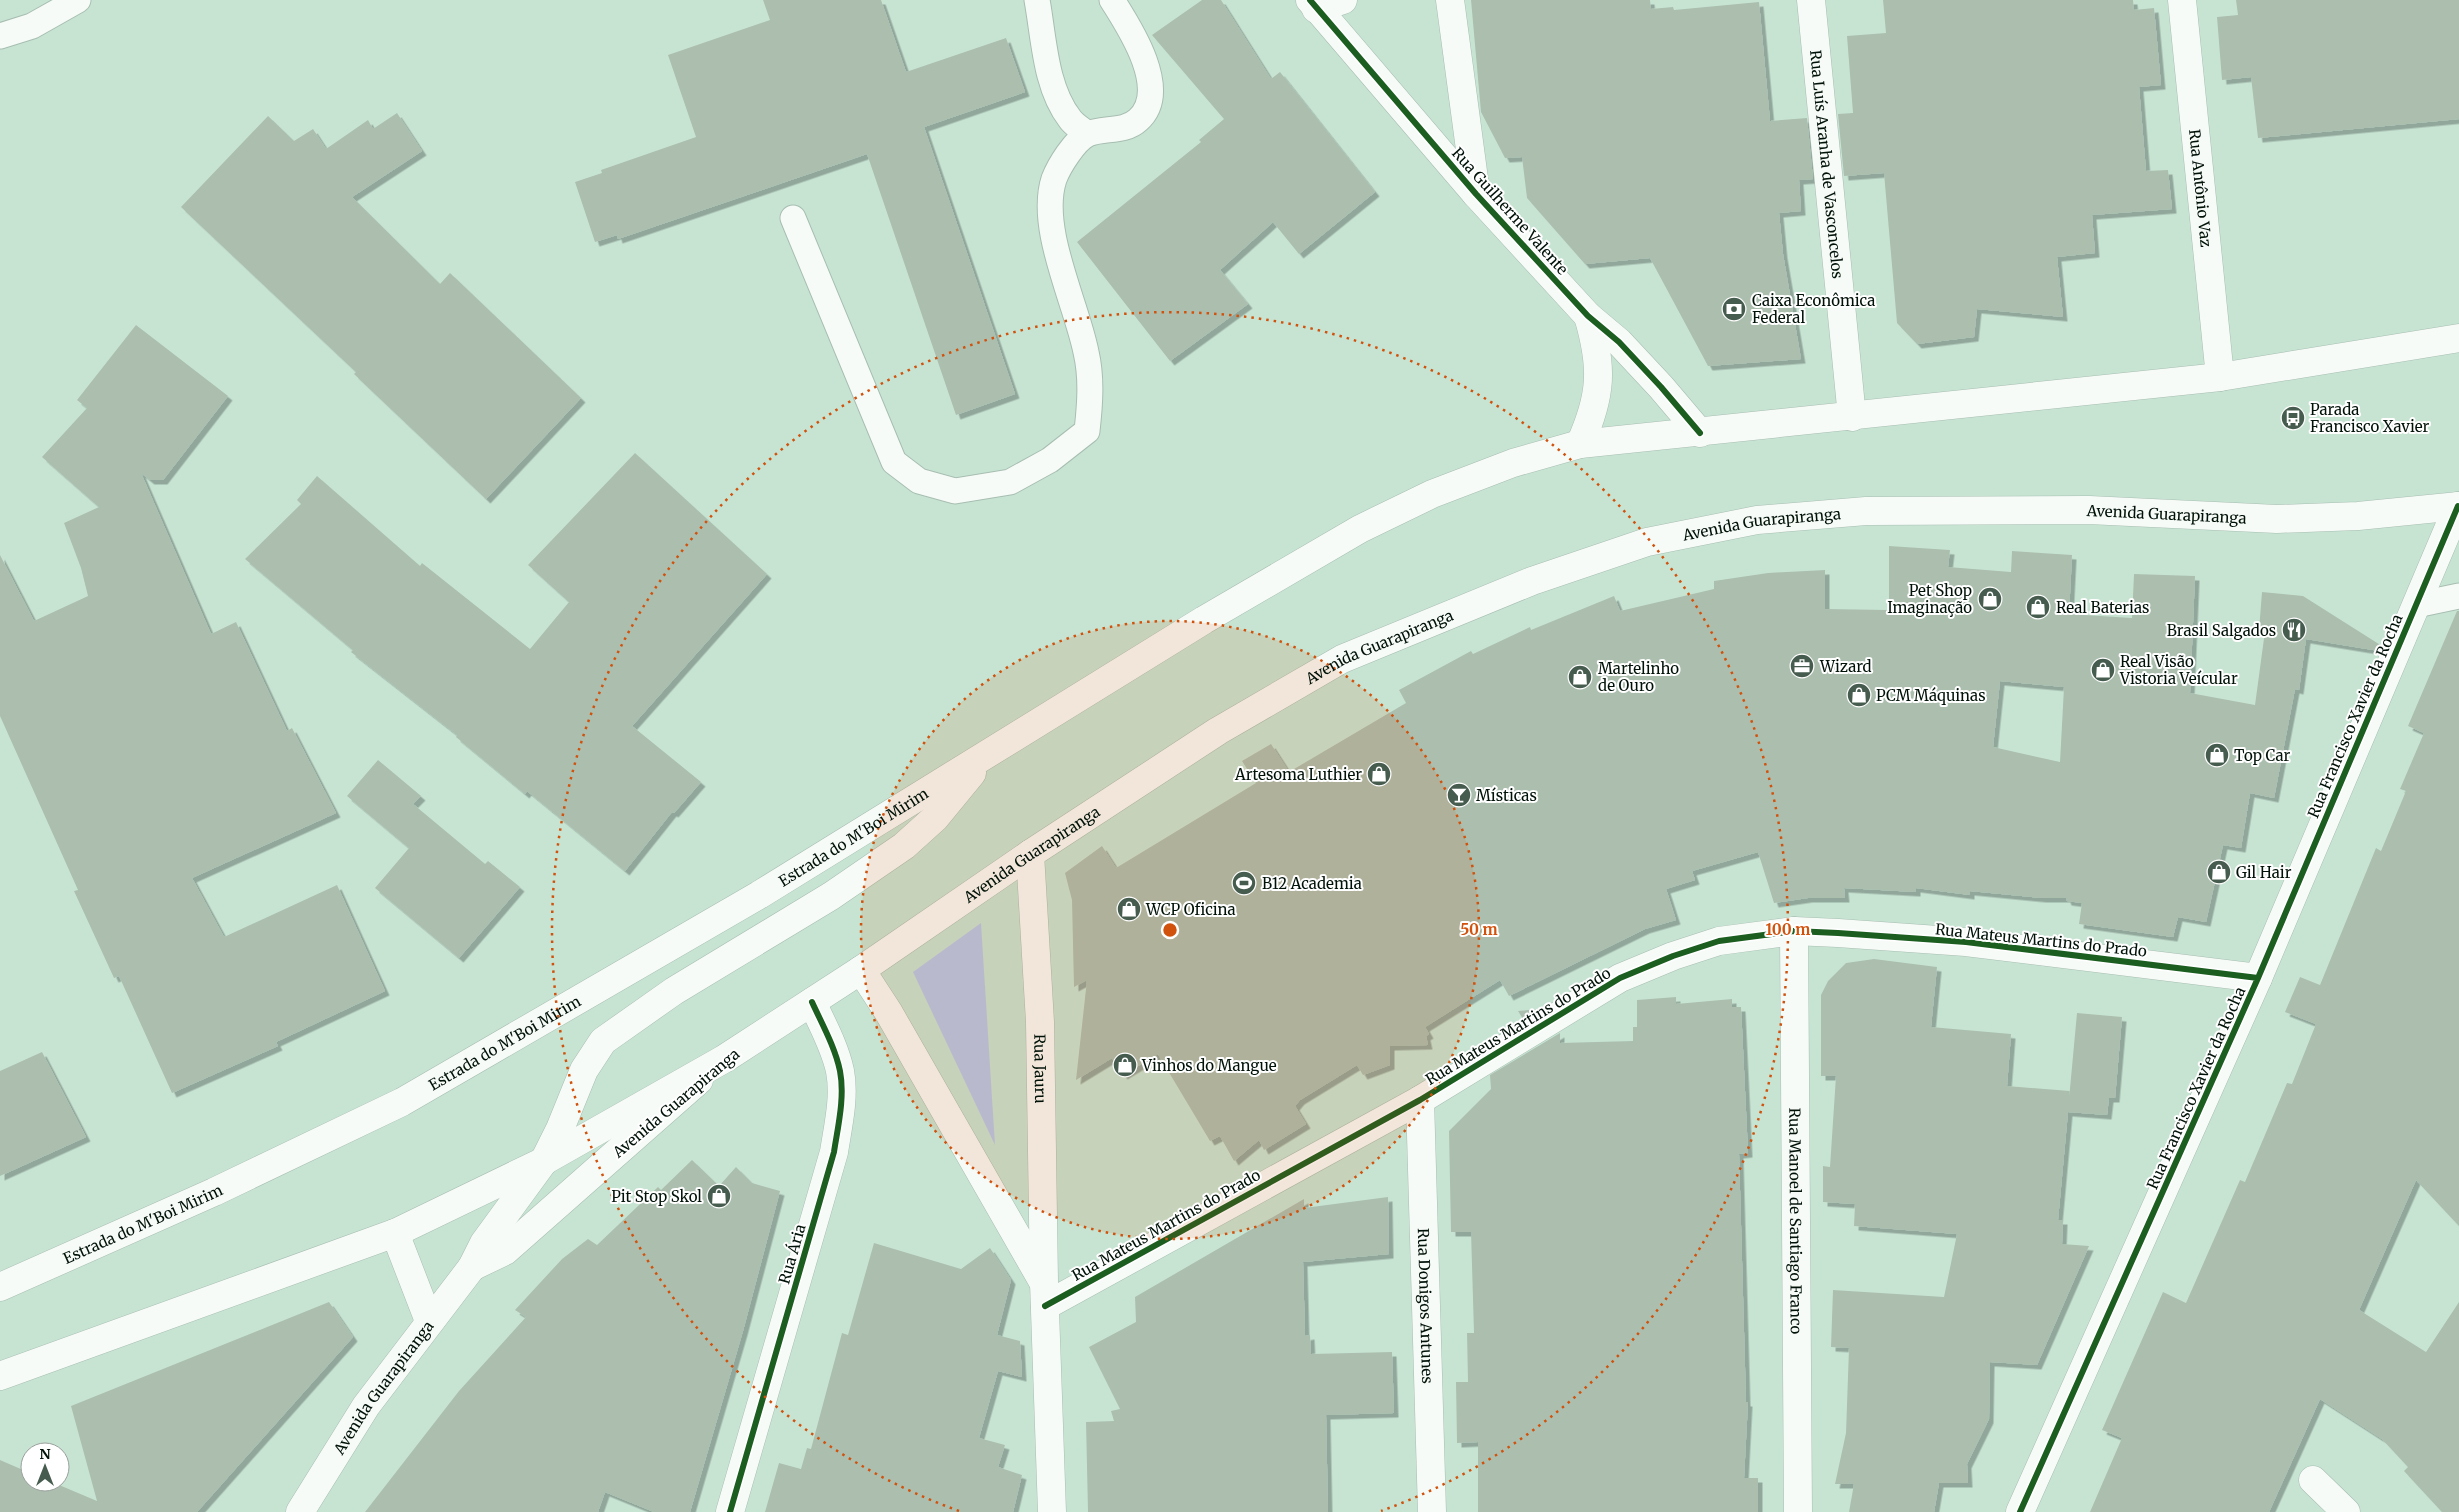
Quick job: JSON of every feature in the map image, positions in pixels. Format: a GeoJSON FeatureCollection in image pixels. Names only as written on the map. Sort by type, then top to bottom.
{"type":"FeatureCollection","features":[{"type":"Feature","properties":{"kind":"main road"},"geometry":{"type":"LineString","coordinates":[[1313,4],[1343,0]]}},
{"type":"Feature","properties":{"kind":"main road"},"geometry":{"type":"LineString","coordinates":[[1450,0],[1476,194]]}},
{"type":"Feature","properties":{"kind":"main road","name":"Rua Luís Aranha de Vasconcelos"},"geometry":{"type":"LineString","coordinates":[[1811,0],[1852,417]]}},
{"type":"Feature","properties":{"kind":"main road","name":"Rua Antônio Vaz"},"geometry":{"type":"LineString","coordinates":[[2182,0],[2220,376]]}},
{"type":"Feature","properties":{"kind":"main road","name":"Rua Guilherme Valente"},"geometry":{"type":"LineString","coordinates":[[1313,4],[1476,194],[1588,316],[1619,342],[1700,433]]}},
{"type":"Feature","properties":{"kind":"main road","name":"Rua Guilherme Valente"},"geometry":{"type":"LineString","coordinates":[[1580,444],[1595,402],[1599,369],[1598,349],[1588,316]]}},
{"type":"Feature","properties":{"kind":"main road"},"geometry":{"type":"LineString","coordinates":[[544,1161],[560,1129],[584,1070],[603,1042],[621,1026],[674,991],[831,896],[904,846],[935,818],[987,755],[1204,620],[1360,528],[1432,494],[1513,463],[1580,444],[1852,417],[2220,376],[2459,338]]}},
{"type":"Feature","properties":{"kind":"main road","name":"Rua Francisco Xavier da Rocha"},"geometry":{"type":"LineString","coordinates":[[2020,1512],[2258,978],[2459,506]]}},
{"type":"Feature","properties":{"kind":"main road","name":"Avenida Guarapiranga"},"geometry":{"type":"LineString","coordinates":[[472,1267],[505,1251],[724,1058],[861,970],[1030,854],[1218,731],[1342,659],[1532,581],[1647,542],[1757,520],[1866,511],[2089,510],[2277,519],[2358,516],[2459,506]]}},
{"type":"Feature","properties":{"kind":"main road","name":"Estrada do M'Boi Mirim"},"geometry":{"type":"LineString","coordinates":[[0,1287],[214,1192],[402,1102],[759,895],[987,755]]}},
{"type":"Feature","properties":{"kind":"main road","name":"Rua Jauru"},"geometry":{"type":"LineString","coordinates":[[1030,854],[1040,1022],[1044,1294],[1052,1512]]}},
{"type":"Feature","properties":{"kind":"main road","name":"Rua Mateus Martins do Prado"},"geometry":{"type":"LineString","coordinates":[[1044,1294],[1420,1100],[1620,978],[1672,956],[1719,942],[1794,931],[1966,942],[2258,978]]}},
{"type":"Feature","properties":{"kind":"main road","name":"Rua Manoel de Santiago Franco"},"geometry":{"type":"LineString","coordinates":[[1794,931],[1798,1512]]}},
{"type":"Feature","properties":{"kind":"main road","name":"Rua Jauru"},"geometry":{"type":"LineString","coordinates":[[861,970],[888,1013],[1044,1294]]}},
{"type":"Feature","properties":{"kind":"main road","name":"Rua Ária"},"geometry":{"type":"LineString","coordinates":[[730,1512],[834,1152],[837,1135],[841,1108],[840,1072],[829,1039],[812,1002]]}},
{"type":"Feature","properties":{"kind":"main road"},"geometry":{"type":"LineString","coordinates":[[0,1376],[395,1233],[544,1161],[724,1058]]}},
{"type":"Feature","properties":{"kind":"main road","name":"Rua Donigos Antunes"},"geometry":{"type":"LineString","coordinates":[[1420,1100],[1432,1512]]}},
{"type":"Feature","properties":{"kind":"main road","name":"Avenida Guarapiranga"},"geometry":{"type":"LineString","coordinates":[[300,1512],[366,1406],[472,1267],[484,1243],[544,1161]]}},
{"type":"Feature","properties":{"kind":"main road"},"geometry":{"type":"LineString","coordinates":[[395,1233],[429,1321]]}},
{"type":"Feature","properties":{"kind":"main road"},"geometry":{"type":"LineString","coordinates":[[2313,1480],[2346,1512]]}},
{"type":"Feature","properties":{"kind":"lane"},"geometry":{"type":"LineString","coordinates":[[0,36],[32,26],[78,0]]}},
{"type":"Feature","properties":{"kind":"lane"},"geometry":{"type":"LineString","coordinates":[[1037,0],[1050,74],[1059,100],[1070,120],[1087,134]]}},
{"type":"Feature","properties":{"kind":"lane"},"geometry":{"type":"LineString","coordinates":[[793,218],[894,462],[919,481],[955,491],[1010,482],[1050,460],[1087,431],[1091,396],[1087,352],[1059,256],[1049,208],[1054,179],[1067,154],[1087,134],[1116,130],[1138,120],[1150,103],[1149,80],[1143,55],[1133,32],[1112,0]]}},
{"type":"Feature","properties":{"kind":"lane"},"geometry":{"type":"LineString","coordinates":[[2416,604],[2459,596]]}},
{"type":"Feature","properties":{"kind":"shaded area"},"geometry":{"type":"Polygon","coordinates":[[[981,923],[995,1145],[913,972],[981,923]]]}},
{"type":"Feature","properties":{"kind":"building"},"geometry":{"type":"Polygon","coordinates":[[[763,0],[881,0],[906,72],[1006,38],[1025,92],[924,127],[1015,394],[956,415],[867,154],[618,239],[617,235],[595,242],[575,182],[602,173],[601,170],[696,137],[668,55],[770,20],[763,0]]]}},
{"type":"Feature","properties":{"kind":"building"},"geometry":{"type":"Polygon","coordinates":[[[1202,0],[1221,0],[1271,79],[1280,72],[1375,192],[1299,254],[1273,222],[1220,270],[1248,304],[1170,361],[1077,242],[1201,142],[1199,140],[1224,119],[1152,35],[1202,0]]]}},
{"type":"Feature","properties":{"kind":"building"},"geometry":{"type":"Polygon","coordinates":[[[1471,0],[1650,0],[1651,9],[1673,7],[1674,10],[1759,2],[1770,121],[1807,118],[1813,179],[1799,180],[1801,211],[1779,213],[1783,254],[1801,359],[1708,366],[1650,258],[1585,264],[1527,198],[1522,157],[1505,158],[1481,112],[1471,0]]]}},
{"type":"Feature","properties":{"kind":"building"},"geometry":{"type":"Polygon","coordinates":[[[1883,0],[2133,0],[2134,10],[2154,8],[2161,85],[2139,87],[2146,171],[2168,170],[2172,209],[2092,215],[2095,253],[2057,257],[2063,317],[1977,309],[1974,337],[1917,344],[1897,323],[1884,173],[1844,176],[1838,114],[1853,113],[1847,36],[1886,33],[1883,0]]]}},
{"type":"Feature","properties":{"kind":"building"},"geometry":{"type":"Polygon","coordinates":[[[2236,0],[2459,0],[2459,119],[2258,138],[2251,77],[2222,80],[2217,17],[2238,15],[2236,0]]]}},
{"type":"Feature","properties":{"kind":"building"},"geometry":{"type":"Polygon","coordinates":[[[397,113],[422,151],[352,197],[440,284],[450,273],[581,398],[486,499],[354,374],[356,372],[181,207],[268,116],[294,141],[313,129],[326,149],[368,120],[373,129],[397,113]]]}},
{"type":"Feature","properties":{"kind":"building"},"geometry":{"type":"Polygon","coordinates":[[[136,325],[228,396],[163,480],[150,480],[141,473],[211,634],[236,622],[287,731],[292,728],[336,813],[192,878],[224,937],[337,885],[385,991],[276,1042],[278,1046],[172,1093],[119,976],[114,978],[74,891],[78,890],[0,716],[0,555],[34,621],[88,596],[81,568],[64,523],[99,507],[42,457],[87,408],[77,400],[136,325]]]}},
{"type":"Feature","properties":{"kind":"building"},"geometry":{"type":"Polygon","coordinates":[[[635,453],[767,574],[632,726],[701,782],[674,813],[672,812],[625,871],[527,791],[525,794],[456,737],[457,735],[351,652],[353,650],[245,559],[301,504],[297,500],[317,476],[420,566],[422,563],[530,649],[569,602],[528,565],[635,453]]]}},
{"type":"Feature","properties":{"kind":"building"},"geometry":{"type":"Polygon","coordinates":[[[1889,546],[1950,550],[1948,567],[2011,572],[2012,551],[2072,555],[2069,614],[2132,618],[2134,574],[2195,576],[2190,693],[2255,705],[2265,631],[2259,630],[2262,592],[2303,596],[2382,646],[2379,651],[2306,639],[2299,690],[2295,689],[2274,798],[2250,793],[2241,848],[2223,845],[2206,922],[2178,917],[2173,937],[2079,924],[2082,903],[2067,901],[2066,898],[2042,898],[1970,891],[1970,895],[1916,888],[1916,892],[1844,888],[1845,898],[1808,898],[1774,903],[1758,852],[1692,871],[1695,880],[1666,889],[1676,920],[1645,929],[1509,996],[1500,980],[1425,1027],[1429,1034],[1426,1036],[1428,1045],[1390,1046],[1390,1065],[1363,1075],[1357,1065],[1300,1100],[1295,1106],[1306,1124],[1264,1150],[1259,1140],[1234,1161],[1220,1136],[1210,1141],[1158,1054],[1123,1075],[1112,1058],[1076,1080],[1087,980],[1074,987],[1072,900],[1065,873],[1102,846],[1116,868],[1256,783],[1242,761],[1271,744],[1289,772],[1406,703],[1399,690],[1471,651],[1473,654],[1530,627],[1531,630],[1614,596],[1620,611],[1714,589],[1714,581],[1768,573],[1825,570],[1825,609],[1889,610],[1889,546]],[[2000,681],[1993,747],[2060,762],[2064,687],[2000,681]]]}},
{"type":"Feature","properties":{"kind":"building"},"geometry":{"type":"Polygon","coordinates":[[[2457,611],[2459,611],[2459,1226],[2416,1180],[2359,1310],[2426,1352],[2459,1302],[2459,1512],[2442,1512],[2404,1471],[2408,1467],[2382,1439],[2320,1399],[2269,1512],[2090,1512],[2122,1438],[2102,1430],[2163,1292],[2186,1303],[2240,1180],[2245,1182],[2287,1083],[2292,1084],[2316,1024],[2285,1012],[2300,977],[2320,985],[2376,848],[2381,851],[2406,791],[2400,789],[2424,733],[2408,726],[2457,611]]]}},
{"type":"Feature","properties":{"kind":"building"},"geometry":{"type":"Polygon","coordinates":[[[378,760],[421,796],[413,804],[485,864],[488,861],[520,887],[459,958],[375,888],[409,848],[347,796],[378,760]]]}},
{"type":"Feature","properties":{"kind":"building"},"geometry":{"type":"Polygon","coordinates":[[[1874,959],[1937,967],[1931,1027],[2011,1034],[2007,1086],[2070,1091],[2077,1013],[2122,1017],[2115,1098],[2109,1098],[2107,1115],[2068,1112],[2058,1220],[2063,1220],[2062,1244],[2089,1246],[2037,1365],[1990,1362],[1989,1419],[1967,1464],[1968,1483],[1939,1483],[1934,1512],[1849,1512],[1854,1484],[1835,1484],[1846,1433],[1849,1348],[1831,1347],[1833,1290],[1944,1297],[1957,1234],[1854,1226],[1855,1204],[1823,1202],[1823,1166],[1830,1167],[1836,1076],[1821,1076],[1821,995],[1828,981],[1846,963],[1874,959]]]}},
{"type":"Feature","properties":{"kind":"building"},"geometry":{"type":"Polygon","coordinates":[[[1676,997],[1676,1004],[1732,999],[1732,1007],[1741,1007],[1748,1153],[1739,1154],[1746,1402],[1748,1402],[1744,1478],[1758,1478],[1758,1512],[1478,1512],[1478,1442],[1457,1443],[1456,1382],[1468,1382],[1467,1333],[1474,1333],[1471,1232],[1451,1232],[1449,1131],[1491,1089],[1490,1075],[1560,1033],[1560,1043],[1633,1041],[1633,1027],[1637,1027],[1637,1000],[1676,997]]]}},
{"type":"Feature","properties":{"kind":"building"},"geometry":{"type":"Polygon","coordinates":[[[1539,1009],[1523,1019],[1518,1011],[1539,1009]]]}},
{"type":"Feature","properties":{"kind":"building"},"geometry":{"type":"Polygon","coordinates":[[[42,1052],[86,1137],[0,1176],[0,1071],[42,1052]]]}},
{"type":"Feature","properties":{"kind":"building"},"geometry":{"type":"Polygon","coordinates":[[[692,1160],[719,1186],[736,1167],[752,1183],[780,1191],[743,1331],[690,1512],[654,1512],[605,1492],[598,1512],[365,1512],[459,1391],[526,1317],[515,1310],[562,1259],[588,1239],[597,1245],[658,1187],[661,1190],[692,1160]]]}},
{"type":"Feature","properties":{"kind":"building"},"geometry":{"type":"Polygon","coordinates":[[[1388,1197],[1389,1254],[1303,1262],[1305,1336],[1310,1335],[1311,1354],[1392,1352],[1394,1413],[1326,1415],[1328,1512],[1088,1512],[1086,1422],[1114,1421],[1111,1411],[1120,1409],[1089,1347],[1136,1322],[1135,1297],[1304,1199],[1304,1208],[1388,1197]]]}},
{"type":"Feature","properties":{"kind":"building"},"geometry":{"type":"Polygon","coordinates":[[[874,1243],[961,1269],[990,1248],[1011,1280],[997,1335],[1020,1341],[1022,1377],[998,1371],[979,1438],[1005,1445],[998,1467],[1022,1475],[1013,1512],[765,1512],[779,1463],[801,1469],[807,1448],[811,1449],[842,1333],[848,1335],[874,1243]]]}},
{"type":"Feature","properties":{"kind":"building"},"geometry":{"type":"Polygon","coordinates":[[[329,1302],[353,1337],[197,1512],[0,1512],[0,1460],[20,1469],[20,1492],[70,1492],[70,1490],[97,1501],[71,1406],[329,1302]]]}},
{"type":"Feature","properties":{"kind":"cycle path"},"geometry":{"type":"LineString","coordinates":[[1310,0],[1476,194],[1588,316],[1619,342],[1700,433]]}},
{"type":"Feature","properties":{"kind":"cycle path"},"geometry":{"type":"LineString","coordinates":[[2020,1512],[2258,978],[2458,506]]}},
{"type":"Feature","properties":{"kind":"cycle path"},"geometry":{"type":"LineString","coordinates":[[1045,1306],[1420,1100],[1620,978],[1673,956],[1719,941],[1794,931],[1838,933],[1966,942],[2258,978]]}},
{"type":"Feature","properties":{"kind":"cycle path"},"geometry":{"type":"LineString","coordinates":[[730,1512],[834,1152],[839,1122],[842,1091],[838,1062],[832,1044],[812,1002]]}},
{"type":"Feature","properties":{"kind":"place","name":"Caixa Econômica Federal"},"geometry":{"type":"Point","coordinates":[1734,309]}},
{"type":"Feature","properties":{"kind":"place","name":"Parada Francisco Xavier"},"geometry":{"type":"Point","coordinates":[2293,418]}},
{"type":"Feature","properties":{"kind":"place","name":"Pet Shop Imaginação"},"geometry":{"type":"Point","coordinates":[1990,599]}},
{"type":"Feature","properties":{"kind":"place","name":"Real Baterias"},"geometry":{"type":"Point","coordinates":[2038,607]}},
{"type":"Feature","properties":{"kind":"place","name":"Brasil Salgados"},"geometry":{"type":"Point","coordinates":[2294,630]}},
{"type":"Feature","properties":{"kind":"place","name":"Wizard"},"geometry":{"type":"Point","coordinates":[1802,666]}},
{"type":"Feature","properties":{"kind":"place","name":"Real Visão Vistoria Veícular"},"geometry":{"type":"Point","coordinates":[2103,670]}},
{"type":"Feature","properties":{"kind":"place","name":"Martelinho de Ouro"},"geometry":{"type":"Point","coordinates":[1580,677]}},
{"type":"Feature","properties":{"kind":"place","name":"PCM Máquinas"},"geometry":{"type":"Point","coordinates":[1859,695]}},
{"type":"Feature","properties":{"kind":"place","name":"Top Car"},"geometry":{"type":"Point","coordinates":[2217,755]}},
{"type":"Feature","properties":{"kind":"place","name":"Artesoma Luthier"},"geometry":{"type":"Point","coordinates":[1379,774]}},
{"type":"Feature","properties":{"kind":"place","name":"Místicas"},"geometry":{"type":"Point","coordinates":[1459,795]}},
{"type":"Feature","properties":{"kind":"place","name":"Gil Hair"},"geometry":{"type":"Point","coordinates":[2219,872]}},
{"type":"Feature","properties":{"kind":"place","name":"B12 Academia"},"geometry":{"type":"Point","coordinates":[1244,883]}},
{"type":"Feature","properties":{"kind":"place","name":"WCP Oficina"},"geometry":{"type":"Point","coordinates":[1129,909]}},
{"type":"Feature","properties":{"kind":"place","name":"Vinhos do Mangue"},"geometry":{"type":"Point","coordinates":[1125,1065]}},
{"type":"Feature","properties":{"kind":"place","name":"Pit Stop Skol"},"geometry":{"type":"Point","coordinates":[719,1196]}}]}
